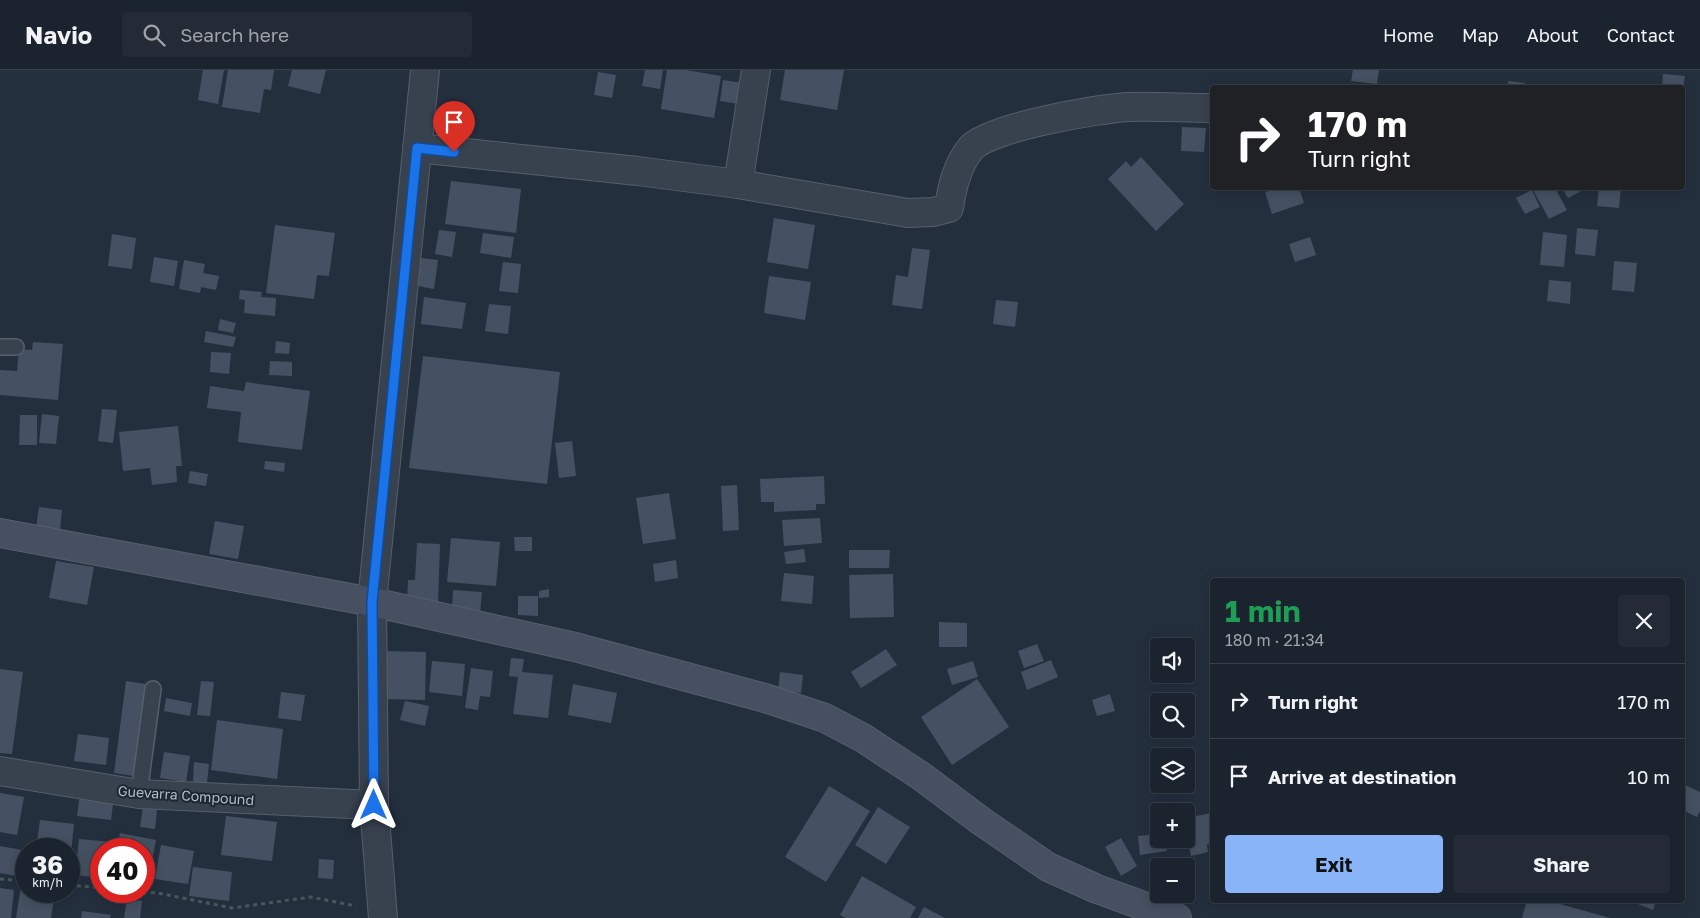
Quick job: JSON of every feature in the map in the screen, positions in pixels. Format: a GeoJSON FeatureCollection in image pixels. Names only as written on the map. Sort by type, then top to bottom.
{"type":"FeatureCollection","features":[{"type":"Feature","properties":{"kind":"main road"},"geometry":{"type":"LineString","coordinates":[[0,533],[372,602],[575,647],[765,698],[825,718],[863,738],[921,776],[981,821],[1048,867],[1097,889],[1177,918]]}},
{"type":"Feature","properties":{"kind":"street"},"geometry":{"type":"LineString","coordinates":[[383,915],[374,805],[372,602],[425,70]]}},
{"type":"Feature","properties":{"kind":"street"},"geometry":{"type":"LineString","coordinates":[[738,184],[756,70]]}},
{"type":"Feature","properties":{"kind":"street"},"geometry":{"type":"LineString","coordinates":[[417,148],[638,171],[738,184],[908,213],[933,212],[949,208],[962,162],[972,148],[996,133],[1085,113],[1128,107],[1210,108]]}},
{"type":"Feature","properties":{"kind":"street","name":"Guevarra Compound"},"geometry":{"type":"LineString","coordinates":[[0,771],[139,794],[374,805]]}},
{"type":"Feature","properties":{"kind":"lane"},"geometry":{"type":"LineString","coordinates":[[0,347],[16,347]]}},
{"type":"Feature","properties":{"kind":"lane"},"geometry":{"type":"LineString","coordinates":[[139,794],[153,689]]}},
{"type":"Feature","properties":{"kind":"path"},"geometry":{"type":"LineString","coordinates":[[0,879],[15,880]]}},
{"type":"Feature","properties":{"kind":"path"},"geometry":{"type":"LineString","coordinates":[[155,893],[232,908],[311,897],[383,915]]}},
{"type":"Feature","properties":{"kind":"building"},"geometry":{"type":"Polygon","coordinates":[[[203,70],[224,70],[218,104],[198,100],[203,70]]]}},
{"type":"Feature","properties":{"kind":"building"},"geometry":{"type":"Polygon","coordinates":[[[228,70],[274,70],[271,90],[264,89],[260,113],[222,107],[228,70]]]}},
{"type":"Feature","properties":{"kind":"building"},"geometry":{"type":"Polygon","coordinates":[[[292,70],[326,70],[320,94],[288,86],[292,70]]]}},
{"type":"Feature","properties":{"kind":"building"},"geometry":{"type":"Polygon","coordinates":[[[645,70],[663,70],[660,89],[642,86],[645,70]]]}},
{"type":"Feature","properties":{"kind":"building"},"geometry":{"type":"Polygon","coordinates":[[[667,70],[686,70],[721,76],[714,118],[661,109],[667,70]]]}},
{"type":"Feature","properties":{"kind":"building"},"geometry":{"type":"Polygon","coordinates":[[[785,70],[844,70],[837,110],[780,100],[785,70]]]}},
{"type":"Feature","properties":{"kind":"building"},"geometry":{"type":"Polygon","coordinates":[[[1353,70],[1379,70],[1377,84],[1351,81],[1353,70]]]}},
{"type":"Feature","properties":{"kind":"building"},"geometry":{"type":"Polygon","coordinates":[[[598,72],[616,75],[612,98],[594,95],[598,72]]]}},
{"type":"Feature","properties":{"kind":"building"},"geometry":{"type":"Polygon","coordinates":[[[1663,74],[1685,76],[1684,85],[1662,85],[1663,74]]]}},
{"type":"Feature","properties":{"kind":"building"},"geometry":{"type":"Polygon","coordinates":[[[723,80],[743,83],[739,104],[720,101],[723,80]]]}},
{"type":"Feature","properties":{"kind":"building"},"geometry":{"type":"Polygon","coordinates":[[[1508,81],[1525,83],[1525,85],[1508,85],[1508,81]]]}},
{"type":"Feature","properties":{"kind":"building"},"geometry":{"type":"Polygon","coordinates":[[[1182,127],[1206,128],[1204,152],[1181,151],[1182,127]]]}},
{"type":"Feature","properties":{"kind":"building"},"geometry":{"type":"Polygon","coordinates":[[[1141,157],[1184,204],[1156,231],[1108,179],[1126,161],[1131,167],[1141,157]]]}},
{"type":"Feature","properties":{"kind":"building"},"geometry":{"type":"Polygon","coordinates":[[[451,181],[521,189],[516,233],[445,224],[451,181]]]}},
{"type":"Feature","properties":{"kind":"building"},"geometry":{"type":"Polygon","coordinates":[[[1273,190],[1300,190],[1304,203],[1272,214],[1265,192],[1273,190]]]}},
{"type":"Feature","properties":{"kind":"building"},"geometry":{"type":"Polygon","coordinates":[[[1532,190],[1540,207],[1525,214],[1516,198],[1532,190]]]}},
{"type":"Feature","properties":{"kind":"building"},"geometry":{"type":"Polygon","coordinates":[[[1533,190],[1556,190],[1567,210],[1549,219],[1533,190]]]}},
{"type":"Feature","properties":{"kind":"building"},"geometry":{"type":"Polygon","coordinates":[[[1563,190],[1583,190],[1568,198],[1563,190]]]}},
{"type":"Feature","properties":{"kind":"building"},"geometry":{"type":"Polygon","coordinates":[[[1599,190],[1621,190],[1619,208],[1597,206],[1599,190]]]}},
{"type":"Feature","properties":{"kind":"building"},"geometry":{"type":"Polygon","coordinates":[[[774,218],[815,225],[808,269],[767,262],[774,218]]]}},
{"type":"Feature","properties":{"kind":"building"},"geometry":{"type":"Polygon","coordinates":[[[275,225],[335,233],[329,276],[317,275],[314,299],[266,293],[275,225]]]}},
{"type":"Feature","properties":{"kind":"building"},"geometry":{"type":"Polygon","coordinates":[[[1577,228],[1598,230],[1595,256],[1575,254],[1577,228]]]}},
{"type":"Feature","properties":{"kind":"building"},"geometry":{"type":"Polygon","coordinates":[[[439,230],[456,232],[452,257],[435,254],[439,230]]]}},
{"type":"Feature","properties":{"kind":"building"},"geometry":{"type":"Polygon","coordinates":[[[1543,232],[1567,235],[1564,267],[1540,265],[1543,232]]]}},
{"type":"Feature","properties":{"kind":"building"},"geometry":{"type":"Polygon","coordinates":[[[483,233],[514,237],[511,258],[480,253],[483,233]]]}},
{"type":"Feature","properties":{"kind":"building"},"geometry":{"type":"Polygon","coordinates":[[[112,234],[136,238],[132,269],[108,266],[112,234]]]}},
{"type":"Feature","properties":{"kind":"building"},"geometry":{"type":"Polygon","coordinates":[[[1310,237],[1316,255],[1295,262],[1289,244],[1310,237]]]}},
{"type":"Feature","properties":{"kind":"building"},"geometry":{"type":"Polygon","coordinates":[[[912,248],[930,250],[922,309],[892,305],[896,275],[908,277],[912,248]]]}},
{"type":"Feature","properties":{"kind":"building"},"geometry":{"type":"Polygon","coordinates":[[[154,257],[178,261],[174,286],[150,282],[154,257]]]}},
{"type":"Feature","properties":{"kind":"building"},"geometry":{"type":"Polygon","coordinates":[[[421,258],[438,260],[434,289],[418,286],[421,258]]]}},
{"type":"Feature","properties":{"kind":"building"},"geometry":{"type":"Polygon","coordinates":[[[184,260],[205,264],[203,273],[219,276],[216,290],[201,287],[200,293],[179,289],[184,260]]]}},
{"type":"Feature","properties":{"kind":"building"},"geometry":{"type":"Polygon","coordinates":[[[1614,261],[1637,263],[1634,292],[1612,290],[1614,261]]]}},
{"type":"Feature","properties":{"kind":"building"},"geometry":{"type":"Polygon","coordinates":[[[503,262],[521,264],[518,293],[499,291],[503,262]]]}},
{"type":"Feature","properties":{"kind":"building"},"geometry":{"type":"Polygon","coordinates":[[[769,276],[811,282],[805,320],[764,313],[769,276]]]}},
{"type":"Feature","properties":{"kind":"building"},"geometry":{"type":"Polygon","coordinates":[[[1549,280],[1571,282],[1570,304],[1547,301],[1549,280]]]}},
{"type":"Feature","properties":{"kind":"building"},"geometry":{"type":"Polygon","coordinates":[[[240,290],[262,292],[261,297],[276,298],[275,316],[244,313],[245,300],[239,299],[240,290]]]}},
{"type":"Feature","properties":{"kind":"building"},"geometry":{"type":"Polygon","coordinates":[[[424,297],[466,303],[462,329],[421,324],[424,297]]]}},
{"type":"Feature","properties":{"kind":"building"},"geometry":{"type":"Polygon","coordinates":[[[996,300],[1018,302],[1015,327],[993,324],[996,300]]]}},
{"type":"Feature","properties":{"kind":"building"},"geometry":{"type":"Polygon","coordinates":[[[489,304],[511,306],[508,334],[485,331],[489,304]]]}},
{"type":"Feature","properties":{"kind":"building"},"geometry":{"type":"Polygon","coordinates":[[[220,319],[236,323],[233,333],[218,330],[220,319]]]}},
{"type":"Feature","properties":{"kind":"building"},"geometry":{"type":"Polygon","coordinates":[[[206,331],[236,337],[233,347],[204,342],[206,331]]]}},
{"type":"Feature","properties":{"kind":"building"},"geometry":{"type":"Polygon","coordinates":[[[276,341],[290,343],[289,354],[275,353],[276,341]]]}},
{"type":"Feature","properties":{"kind":"building"},"geometry":{"type":"Polygon","coordinates":[[[33,342],[63,344],[58,400],[0,395],[0,370],[17,371],[19,349],[32,350],[33,342]]]}},
{"type":"Feature","properties":{"kind":"building"},"geometry":{"type":"Polygon","coordinates":[[[211,352],[231,353],[229,374],[210,372],[211,352]]]}},
{"type":"Feature","properties":{"kind":"building"},"geometry":{"type":"Polygon","coordinates":[[[423,356],[560,372],[547,484],[409,468],[423,356]]]}},
{"type":"Feature","properties":{"kind":"building"},"geometry":{"type":"Polygon","coordinates":[[[270,361],[292,362],[292,376],[269,375],[270,361]]]}},
{"type":"Feature","properties":{"kind":"building"},"geometry":{"type":"Polygon","coordinates":[[[246,382],[310,391],[302,450],[238,442],[241,412],[207,408],[210,386],[244,391],[246,382]]]}},
{"type":"Feature","properties":{"kind":"building"},"geometry":{"type":"Polygon","coordinates":[[[102,409],[117,410],[113,443],[98,441],[102,409]]]}},
{"type":"Feature","properties":{"kind":"building"},"geometry":{"type":"Polygon","coordinates":[[[42,414],[59,416],[56,444],[39,443],[42,414]]]}},
{"type":"Feature","properties":{"kind":"building"},"geometry":{"type":"Polygon","coordinates":[[[20,415],[37,415],[37,445],[19,445],[20,415]]]}},
{"type":"Feature","properties":{"kind":"building"},"geometry":{"type":"Polygon","coordinates":[[[178,426],[182,466],[176,466],[177,482],[152,485],[150,468],[123,471],[119,432],[178,426]]]}},
{"type":"Feature","properties":{"kind":"building"},"geometry":{"type":"Polygon","coordinates":[[[572,441],[576,476],[559,478],[555,443],[572,441]]]}},
{"type":"Feature","properties":{"kind":"building"},"geometry":{"type":"Polygon","coordinates":[[[265,461],[285,463],[284,472],[264,469],[265,461]]]}},
{"type":"Feature","properties":{"kind":"building"},"geometry":{"type":"Polygon","coordinates":[[[190,471],[208,474],[206,486],[188,483],[190,471]]]}},
{"type":"Feature","properties":{"kind":"building"},"geometry":{"type":"Polygon","coordinates":[[[824,476],[825,504],[816,504],[816,510],[774,512],[774,502],[761,502],[760,479],[824,476]]]}},
{"type":"Feature","properties":{"kind":"building"},"geometry":{"type":"Polygon","coordinates":[[[737,485],[739,530],[723,531],[721,486],[737,485]]]}},
{"type":"Feature","properties":{"kind":"building"},"geometry":{"type":"Polygon","coordinates":[[[669,493],[676,539],[643,544],[636,498],[669,493]]]}},
{"type":"Feature","properties":{"kind":"building"},"geometry":{"type":"Polygon","coordinates":[[[39,507],[62,510],[60,531],[36,528],[39,507]]]}},
{"type":"Feature","properties":{"kind":"building"},"geometry":{"type":"Polygon","coordinates":[[[820,518],[822,543],[784,546],[782,520],[820,518]]]}},
{"type":"Feature","properties":{"kind":"building"},"geometry":{"type":"Polygon","coordinates":[[[215,521],[244,526],[238,559],[209,554],[215,521]]]}},
{"type":"Feature","properties":{"kind":"building"},"geometry":{"type":"Polygon","coordinates":[[[514,537],[532,537],[532,551],[515,551],[514,537]]]}},
{"type":"Feature","properties":{"kind":"building"},"geometry":{"type":"Polygon","coordinates":[[[451,538],[500,542],[496,586],[447,582],[451,538]]]}},
{"type":"Feature","properties":{"kind":"building"},"geometry":{"type":"Polygon","coordinates":[[[417,543],[440,544],[438,604],[407,603],[408,580],[415,580],[417,543]]]}},
{"type":"Feature","properties":{"kind":"building"},"geometry":{"type":"Polygon","coordinates":[[[804,549],[806,562],[786,564],[784,552],[804,549]]]}},
{"type":"Feature","properties":{"kind":"building"},"geometry":{"type":"Polygon","coordinates":[[[849,550],[890,550],[889,568],[849,568],[849,550]]]}},
{"type":"Feature","properties":{"kind":"building"},"geometry":{"type":"Polygon","coordinates":[[[676,560],[678,578],[655,582],[653,564],[676,560]]]}},
{"type":"Feature","properties":{"kind":"building"},"geometry":{"type":"Polygon","coordinates":[[[56,561],[94,567],[87,605],[49,598],[56,561]]]}},
{"type":"Feature","properties":{"kind":"building"},"geometry":{"type":"Polygon","coordinates":[[[784,573],[814,576],[812,604],[781,601],[784,573]]]}},
{"type":"Feature","properties":{"kind":"building"},"geometry":{"type":"Polygon","coordinates":[[[893,574],[894,617],[850,618],[849,575],[893,574]]]}},
{"type":"Feature","properties":{"kind":"building"},"geometry":{"type":"Polygon","coordinates":[[[549,589],[549,597],[539,598],[539,591],[549,589]]]}},
{"type":"Feature","properties":{"kind":"building"},"geometry":{"type":"Polygon","coordinates":[[[453,590],[482,592],[480,614],[452,612],[453,590]]]}},
{"type":"Feature","properties":{"kind":"building"},"geometry":{"type":"Polygon","coordinates":[[[518,596],[538,596],[538,616],[518,615],[518,596]]]}},
{"type":"Feature","properties":{"kind":"building"},"geometry":{"type":"Polygon","coordinates":[[[939,622],[967,623],[967,647],[939,647],[939,622]]]}},
{"type":"Feature","properties":{"kind":"building"},"geometry":{"type":"Polygon","coordinates":[[[1037,644],[1044,661],[1024,668],[1018,651],[1037,644]]]}},
{"type":"Feature","properties":{"kind":"building"},"geometry":{"type":"Polygon","coordinates":[[[886,649],[897,665],[861,688],[851,672],[886,649]]]}},
{"type":"Feature","properties":{"kind":"building"},"geometry":{"type":"Polygon","coordinates":[[[384,651],[426,652],[425,700],[383,699],[384,651]]]}},
{"type":"Feature","properties":{"kind":"building"},"geometry":{"type":"Polygon","coordinates":[[[511,658],[524,659],[522,672],[553,675],[548,718],[513,714],[518,677],[509,676],[511,658]]]}},
{"type":"Feature","properties":{"kind":"building"},"geometry":{"type":"Polygon","coordinates":[[[1051,660],[1058,677],[1027,690],[1021,672],[1051,660]]]}},
{"type":"Feature","properties":{"kind":"building"},"geometry":{"type":"Polygon","coordinates":[[[432,661],[465,664],[462,696],[429,692],[432,661]]]}},
{"type":"Feature","properties":{"kind":"building"},"geometry":{"type":"Polygon","coordinates":[[[973,661],[978,677],[952,685],[947,669],[973,661]]]}},
{"type":"Feature","properties":{"kind":"building"},"geometry":{"type":"Polygon","coordinates":[[[471,668],[493,671],[490,697],[480,696],[478,710],[465,708],[471,668]]]}},
{"type":"Feature","properties":{"kind":"building"},"geometry":{"type":"Polygon","coordinates":[[[0,669],[23,672],[12,754],[0,753],[0,669]]]}},
{"type":"Feature","properties":{"kind":"building"},"geometry":{"type":"Polygon","coordinates":[[[780,672],[803,675],[801,693],[778,690],[780,672]]]}},
{"type":"Feature","properties":{"kind":"building"},"geometry":{"type":"Polygon","coordinates":[[[977,679],[1009,727],[952,765],[921,717],[977,679]]]}},
{"type":"Feature","properties":{"kind":"building"},"geometry":{"type":"Polygon","coordinates":[[[126,681],[152,685],[140,777],[114,773],[126,681]]]}},
{"type":"Feature","properties":{"kind":"building"},"geometry":{"type":"Polygon","coordinates":[[[201,681],[214,682],[210,716],[197,715],[201,681]]]}},
{"type":"Feature","properties":{"kind":"building"},"geometry":{"type":"Polygon","coordinates":[[[573,684],[617,693],[611,723],[568,715],[573,684]]]}},
{"type":"Feature","properties":{"kind":"building"},"geometry":{"type":"Polygon","coordinates":[[[281,692],[305,695],[301,721],[278,718],[281,692]]]}},
{"type":"Feature","properties":{"kind":"building"},"geometry":{"type":"Polygon","coordinates":[[[1110,694],[1115,711],[1097,716],[1092,700],[1110,694]]]}},
{"type":"Feature","properties":{"kind":"building"},"geometry":{"type":"Polygon","coordinates":[[[166,698],[192,703],[190,716],[164,711],[166,698]]]}},
{"type":"Feature","properties":{"kind":"building"},"geometry":{"type":"Polygon","coordinates":[[[405,701],[429,706],[425,726],[400,720],[405,701]]]}},
{"type":"Feature","properties":{"kind":"building"},"geometry":{"type":"Polygon","coordinates":[[[217,720],[283,729],[277,779],[211,770],[217,720]]]}},
{"type":"Feature","properties":{"kind":"building"},"geometry":{"type":"Polygon","coordinates":[[[78,734],[109,738],[106,765],[74,761],[78,734]]]}},
{"type":"Feature","properties":{"kind":"building"},"geometry":{"type":"Polygon","coordinates":[[[164,752],[190,756],[186,782],[160,778],[164,752]]]}},
{"type":"Feature","properties":{"kind":"building"},"geometry":{"type":"Polygon","coordinates":[[[194,762],[209,764],[207,783],[193,782],[194,762]]]}},
{"type":"Feature","properties":{"kind":"building"},"geometry":{"type":"Polygon","coordinates":[[[1685,785],[1700,792],[1700,811],[1697,817],[1685,811],[1685,785]]]}},
{"type":"Feature","properties":{"kind":"building"},"geometry":{"type":"Polygon","coordinates":[[[829,786],[870,811],[826,882],[785,857],[829,786]]]}},
{"type":"Feature","properties":{"kind":"building"},"geometry":{"type":"Polygon","coordinates":[[[0,793],[24,797],[17,835],[0,832],[0,793]]]}},
{"type":"Feature","properties":{"kind":"building"},"geometry":{"type":"Polygon","coordinates":[[[80,793],[114,796],[111,820],[77,816],[80,793]]]}},
{"type":"Feature","properties":{"kind":"building"},"geometry":{"type":"Polygon","coordinates":[[[878,807],[910,827],[886,864],[855,845],[878,807]]]}},
{"type":"Feature","properties":{"kind":"building"},"geometry":{"type":"Polygon","coordinates":[[[143,808],[157,810],[155,829],[140,827],[143,808]]]}},
{"type":"Feature","properties":{"kind":"building"},"geometry":{"type":"Polygon","coordinates":[[[1210,813],[1210,843],[1207,844],[1208,852],[1191,856],[1189,848],[1195,848],[1195,816],[1210,813]]]}},
{"type":"Feature","properties":{"kind":"building"},"geometry":{"type":"Polygon","coordinates":[[[226,816],[277,822],[272,861],[221,855],[226,816]]]}},
{"type":"Feature","properties":{"kind":"building"},"geometry":{"type":"Polygon","coordinates":[[[40,820],[74,824],[73,838],[38,838],[40,820]]]}},
{"type":"Feature","properties":{"kind":"building"},"geometry":{"type":"Polygon","coordinates":[[[120,833],[146,838],[119,838],[120,833]]]}},
{"type":"Feature","properties":{"kind":"building"},"geometry":{"type":"Polygon","coordinates":[[[1150,835],[1150,848],[1166,848],[1167,851],[1140,855],[1138,836],[1150,835]]]}},
{"type":"Feature","properties":{"kind":"building"},"geometry":{"type":"Polygon","coordinates":[[[1121,838],[1137,866],[1121,876],[1105,847],[1121,838]]]}},
{"type":"Feature","properties":{"kind":"building"},"geometry":{"type":"Polygon","coordinates":[[[80,839],[90,840],[90,877],[80,876],[80,839]]]}},
{"type":"Feature","properties":{"kind":"building"},"geometry":{"type":"Polygon","coordinates":[[[161,845],[194,851],[188,884],[155,879],[161,845]]]}},
{"type":"Feature","properties":{"kind":"building"},"geometry":{"type":"Polygon","coordinates":[[[0,846],[15,849],[15,876],[0,873],[0,846]]]}},
{"type":"Feature","properties":{"kind":"building"},"geometry":{"type":"Polygon","coordinates":[[[319,859],[334,860],[333,879],[318,878],[319,859]]]}},
{"type":"Feature","properties":{"kind":"building"},"geometry":{"type":"Polygon","coordinates":[[[193,867],[232,872],[229,901],[189,896],[193,867]]]}},
{"type":"Feature","properties":{"kind":"building"},"geometry":{"type":"Polygon","coordinates":[[[862,876],[916,907],[910,918],[846,918],[840,915],[862,876]]]}},
{"type":"Feature","properties":{"kind":"building"},"geometry":{"type":"Polygon","coordinates":[[[0,888],[14,890],[11,918],[0,918],[0,888]]]}},
{"type":"Feature","properties":{"kind":"building"},"geometry":{"type":"Polygon","coordinates":[[[18,903],[53,903],[51,918],[16,918],[18,903]]]}},
{"type":"Feature","properties":{"kind":"building"},"geometry":{"type":"Polygon","coordinates":[[[126,903],[142,903],[140,918],[124,918],[126,903]]]}},
{"type":"Feature","properties":{"kind":"building"},"geometry":{"type":"Polygon","coordinates":[[[1526,903],[1557,903],[1610,918],[1522,918],[1526,903]]]}},
{"type":"Feature","properties":{"kind":"building"},"geometry":{"type":"Polygon","coordinates":[[[1635,903],[1655,903],[1653,910],[1635,903]]]}},
{"type":"Feature","properties":{"kind":"building"},"geometry":{"type":"Polygon","coordinates":[[[924,907],[945,918],[918,918],[924,907]]]}},
{"type":"Feature","properties":{"kind":"building"},"geometry":{"type":"Polygon","coordinates":[[[82,911],[111,915],[110,918],[81,918],[82,911]]]}},
{"type":"Feature","properties":{"kind":"route"},"geometry":{"type":"LineString","coordinates":[[374,805],[372,602],[417,148],[454,152]]}}]}
